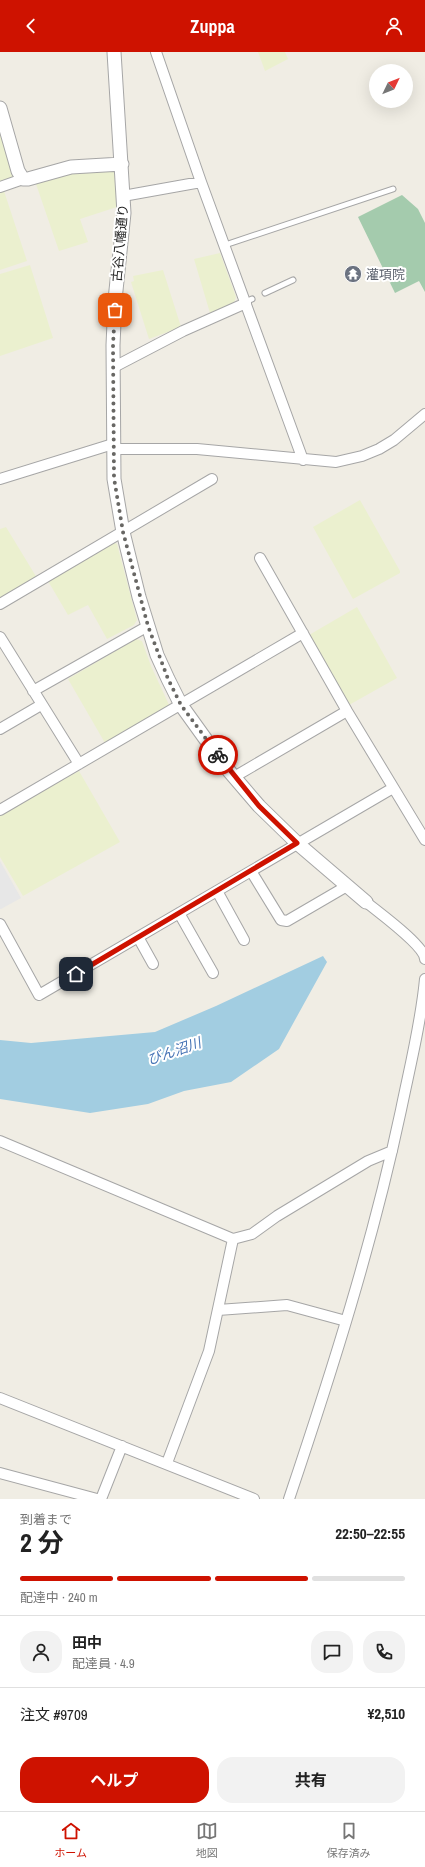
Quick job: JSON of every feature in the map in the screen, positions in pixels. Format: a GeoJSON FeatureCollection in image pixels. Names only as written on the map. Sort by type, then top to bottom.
{"type":"FeatureCollection","features":[{"type":"Feature","properties":{"kind":"street","name":"古谷八幡通り"},"geometry":{"type":"LineString","coordinates":[[114,52],[124,213],[115,300],[114,478],[123,532],[148,626],[165,673],[181,705],[234,777],[259,806],[297,843],[366,902]]}},
{"type":"Feature","properties":{"kind":"street"},"geometry":{"type":"LineString","coordinates":[[156,52],[201,182],[248,301],[303,460]]}},
{"type":"Feature","properties":{"kind":"street"},"geometry":{"type":"LineString","coordinates":[[0,108],[18,171],[23,179]]}},
{"type":"Feature","properties":{"kind":"street"},"geometry":{"type":"LineString","coordinates":[[0,187],[23,179],[28,179],[71,167],[122,164]]}},
{"type":"Feature","properties":{"kind":"street"},"geometry":{"type":"LineString","coordinates":[[123,196],[201,182]]}},
{"type":"Feature","properties":{"kind":"street"},"geometry":{"type":"LineString","coordinates":[[114,367],[183,331],[248,301]]}},
{"type":"Feature","properties":{"kind":"street"},"geometry":{"type":"LineString","coordinates":[[0,479],[113,446],[197,449],[336,462],[362,456],[379,449],[394,440],[425,414]]}},
{"type":"Feature","properties":{"kind":"street"},"geometry":{"type":"LineString","coordinates":[[0,604],[212,479]]}},
{"type":"Feature","properties":{"kind":"street"},"geometry":{"type":"LineString","coordinates":[[260,558],[347,711],[425,840]]}},
{"type":"Feature","properties":{"kind":"street"},"geometry":{"type":"LineString","coordinates":[[34,691],[148,626]]}},
{"type":"Feature","properties":{"kind":"street"},"geometry":{"type":"LineString","coordinates":[[0,810],[303,633]]}},
{"type":"Feature","properties":{"kind":"street"},"geometry":{"type":"LineString","coordinates":[[0,637],[79,764]]}},
{"type":"Feature","properties":{"kind":"street"},"geometry":{"type":"LineString","coordinates":[[0,729],[41,705]]}},
{"type":"Feature","properties":{"kind":"street"},"geometry":{"type":"LineString","coordinates":[[234,777],[347,711]]}},
{"type":"Feature","properties":{"kind":"street"},"geometry":{"type":"LineString","coordinates":[[0,924],[39,995],[393,788]]}},
{"type":"Feature","properties":{"kind":"street"},"geometry":{"type":"LineString","coordinates":[[251,871],[281,920],[287,920],[347,886]]}},
{"type":"Feature","properties":{"kind":"street"},"geometry":{"type":"LineString","coordinates":[[217,891],[244,940]]}},
{"type":"Feature","properties":{"kind":"street"},"geometry":{"type":"LineString","coordinates":[[366,902],[416,943],[425,955],[425,959]]}},
{"type":"Feature","properties":{"kind":"street"},"geometry":{"type":"LineString","coordinates":[[179,913],[213,973]]}},
{"type":"Feature","properties":{"kind":"street"},"geometry":{"type":"LineString","coordinates":[[138,937],[153,964]]}},
{"type":"Feature","properties":{"kind":"street"},"geometry":{"type":"LineString","coordinates":[[289,1499],[362,1270],[392,1152],[415,1045],[425,979]]}},
{"type":"Feature","properties":{"kind":"street"},"geometry":{"type":"LineString","coordinates":[[0,1141],[233,1239],[252,1234],[277,1216],[368,1161],[392,1152]]}},
{"type":"Feature","properties":{"kind":"street"},"geometry":{"type":"LineString","coordinates":[[167,1464],[209,1351],[233,1239]]}},
{"type":"Feature","properties":{"kind":"street"},"geometry":{"type":"LineString","coordinates":[[218,1310],[288,1305],[346,1321]]}},
{"type":"Feature","properties":{"kind":"street"},"geometry":{"type":"LineString","coordinates":[[0,1398],[254,1499]]}},
{"type":"Feature","properties":{"kind":"street"},"geometry":{"type":"LineString","coordinates":[[101,1499],[122,1446]]}},
{"type":"Feature","properties":{"kind":"street"},"geometry":{"type":"LineString","coordinates":[[0,1473],[96,1499]]}},
{"type":"Feature","properties":{"kind":"lane"},"geometry":{"type":"LineString","coordinates":[[225,245],[392,189]]}},
{"type":"Feature","properties":{"kind":"lane"},"geometry":{"type":"LineString","coordinates":[[265,293],[293,280]]}},
{"type":"Feature","properties":{"kind":"green space"},"geometry":{"type":"Polygon","coordinates":[[[258,52],[285,52],[288,59],[265,71],[258,52]]]}},
{"type":"Feature","properties":{"kind":"green space"},"geometry":{"type":"Polygon","coordinates":[[[0,131],[15,174],[13,178],[0,182],[0,131]]]}},
{"type":"Feature","properties":{"kind":"green space"},"geometry":{"type":"Polygon","coordinates":[[[113,170],[116,173],[117,207],[80,219],[88,242],[59,251],[36,184],[66,173],[113,170]]]}},
{"type":"Feature","properties":{"kind":"green space"},"geometry":{"type":"Polygon","coordinates":[[[4,191],[27,261],[0,270],[0,192],[4,191]]]}},
{"type":"Feature","properties":{"kind":"green space"},"geometry":{"type":"Polygon","coordinates":[[[402,195],[418,209],[425,223],[425,292],[419,281],[395,293],[358,217],[402,195]]]}},
{"type":"Feature","properties":{"kind":"green space"},"geometry":{"type":"Polygon","coordinates":[[[220,253],[236,297],[234,303],[210,313],[194,259],[220,253]]]}},
{"type":"Feature","properties":{"kind":"green space"},"geometry":{"type":"Polygon","coordinates":[[[30,265],[53,338],[0,356],[0,274],[30,265]]]}},
{"type":"Feature","properties":{"kind":"green space"},"geometry":{"type":"Polygon","coordinates":[[[163,270],[181,327],[149,339],[131,282],[134,281],[133,276],[163,270]]]}},
{"type":"Feature","properties":{"kind":"green space"},"geometry":{"type":"Polygon","coordinates":[[[360,500],[400,573],[353,599],[313,527],[360,500]]]}},
{"type":"Feature","properties":{"kind":"green space"},"geometry":{"type":"Polygon","coordinates":[[[6,527],[37,578],[0,599],[0,529],[6,527]]]}},
{"type":"Feature","properties":{"kind":"green space"},"geometry":{"type":"Polygon","coordinates":[[[115,543],[117,544],[137,620],[134,625],[107,639],[88,605],[68,615],[48,581],[115,543]]]}},
{"type":"Feature","properties":{"kind":"green space"},"geometry":{"type":"Polygon","coordinates":[[[357,607],[397,678],[349,705],[309,635],[357,607]]]}},
{"type":"Feature","properties":{"kind":"green space"},"geometry":{"type":"Polygon","coordinates":[[[136,639],[142,641],[151,666],[170,707],[105,743],[68,679],[136,639]]]}},
{"type":"Feature","properties":{"kind":"green space"},"geometry":{"type":"Polygon","coordinates":[[[79,771],[120,842],[23,896],[0,857],[0,815],[79,771]]]}},
{"type":"Feature","properties":{"kind":"shaded area"},"geometry":{"type":"Polygon","coordinates":[[[0,861],[21,898],[1,909],[0,909],[0,861]]]}},
{"type":"Feature","properties":{"kind":"water","name":"びん沼川"},"geometry":{"type":"Polygon","coordinates":[[[323,956],[327,962],[279,1049],[231,1082],[184,1091],[148,1104],[90,1113],[0,1099],[0,1040],[31,1043],[155,1032],[216,1006],[323,956]]]}},
{"type":"Feature","properties":{"kind":"way so far"},"geometry":{"type":"LineString","coordinates":[[115,310],[113,345],[114,478],[123,532],[139,597],[158,655],[168,679],[181,705],[218,755]]}},
{"type":"Feature","properties":{"kind":"place","name":"灌項院"},"geometry":{"type":"Point","coordinates":[353,274]}},
{"type":"Feature","properties":{"kind":"route"},"geometry":{"type":"LineString","coordinates":[[76,974],[297,843],[259,806],[229,771],[218,755]]}}]}
